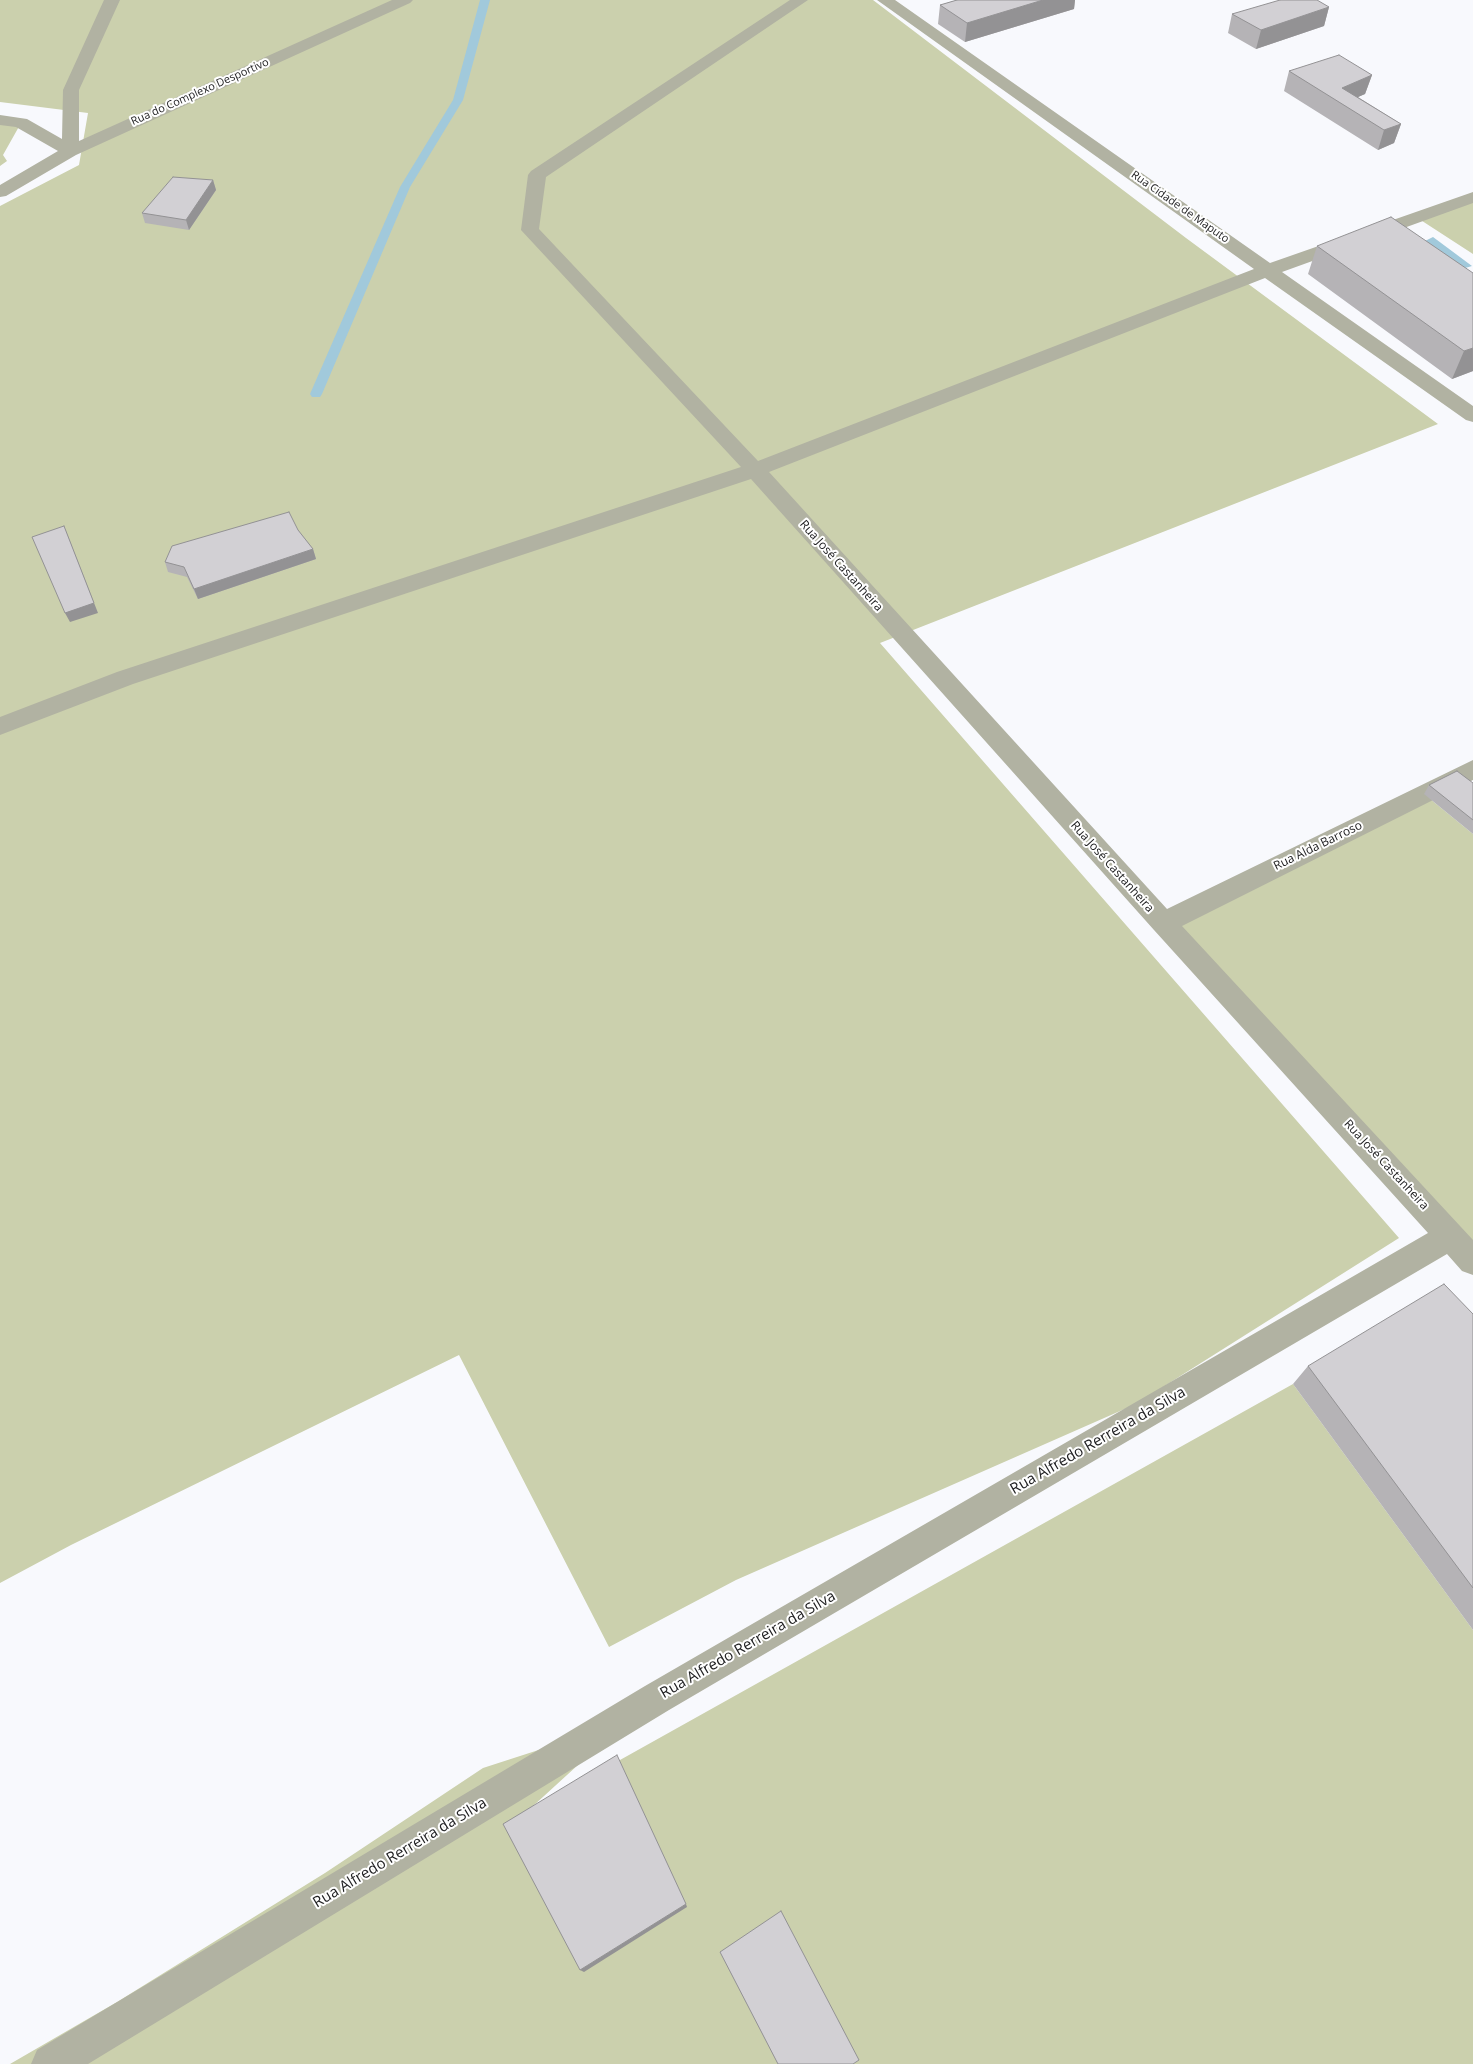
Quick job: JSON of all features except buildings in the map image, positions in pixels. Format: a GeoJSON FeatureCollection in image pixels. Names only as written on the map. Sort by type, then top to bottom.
{"type":"FeatureCollection","features":[{"type":"Feature","properties":{"kind":"street"},"geometry":{"type":"LineString","coordinates":[[0,120],[21,123],[70,151],[71,90],[112,0]]}},
{"type":"Feature","properties":{"kind":"street","name":"Rua do Complexo Desportivo"},"geometry":{"type":"LineString","coordinates":[[0,192],[70,151],[405,0]]}},
{"type":"Feature","properties":{"kind":"street","name":"Rua José Castanheira"},"geometry":{"type":"LineString","coordinates":[[800,0],[537,175],[530,230],[755,470],[1163,923],[1473,1261]]}},
{"type":"Feature","properties":{"kind":"street","name":"Rua Cidade de Maputo"},"geometry":{"type":"LineString","coordinates":[[885,0],[1473,416]]}},
{"type":"Feature","properties":{"kind":"street"},"geometry":{"type":"LineString","coordinates":[[0,726],[126,678],[755,470],[1269,270],[1473,197]]}},
{"type":"Feature","properties":{"kind":"street","name":"Rua Alda Barroso"},"geometry":{"type":"LineString","coordinates":[[1163,923],[1473,769]]}},
{"type":"Feature","properties":{"kind":"street","name":"Rua Alfredo Rerreira da Silva"},"geometry":{"type":"LineString","coordinates":[[51,2064],[657,1698],[1450,1236]]}},
{"type":"Feature","properties":{"kind":"green space"},"geometry":{"type":"Polygon","coordinates":[[[0,0],[873,0],[1186,238],[1438,424],[880,643],[1399,1238],[1136,1404],[736,1580],[609,1647],[459,1355],[71,1545],[0,1583],[0,206],[79,165],[88,113],[0,102],[0,0]]]}},
{"type":"Feature","properties":{"kind":"green space"},"geometry":{"type":"Polygon","coordinates":[[[0,120],[21,123],[3,155],[7,161],[0,166],[0,120]]]}},
{"type":"Feature","properties":{"kind":"green space"},"geometry":{"type":"Polygon","coordinates":[[[1473,197],[1473,254],[1416,217],[1473,197]]]}},
{"type":"Feature","properties":{"kind":"green space"},"geometry":{"type":"Polygon","coordinates":[[[1424,794],[1473,834],[1473,1249],[1163,923],[1424,794]]]}},
{"type":"Feature","properties":{"kind":"green space"},"geometry":{"type":"Polygon","coordinates":[[[1293,1384],[1473,1630],[1473,2064],[10,2064],[117,2002],[325,1873],[483,1768],[625,1722],[509,1828],[620,1760],[1293,1384]]]}},
{"type":"Feature","properties":{"kind":"water"},"geometry":{"type":"Polygon","coordinates":[[[1433,237],[1472,266],[1452,272],[1411,248],[1433,237]]]}},
{"type":"Feature","properties":{"kind":"waterway"},"geometry":{"type":"LineString","coordinates":[[316,394],[405,187],[458,100],[485,0]]}}]}
